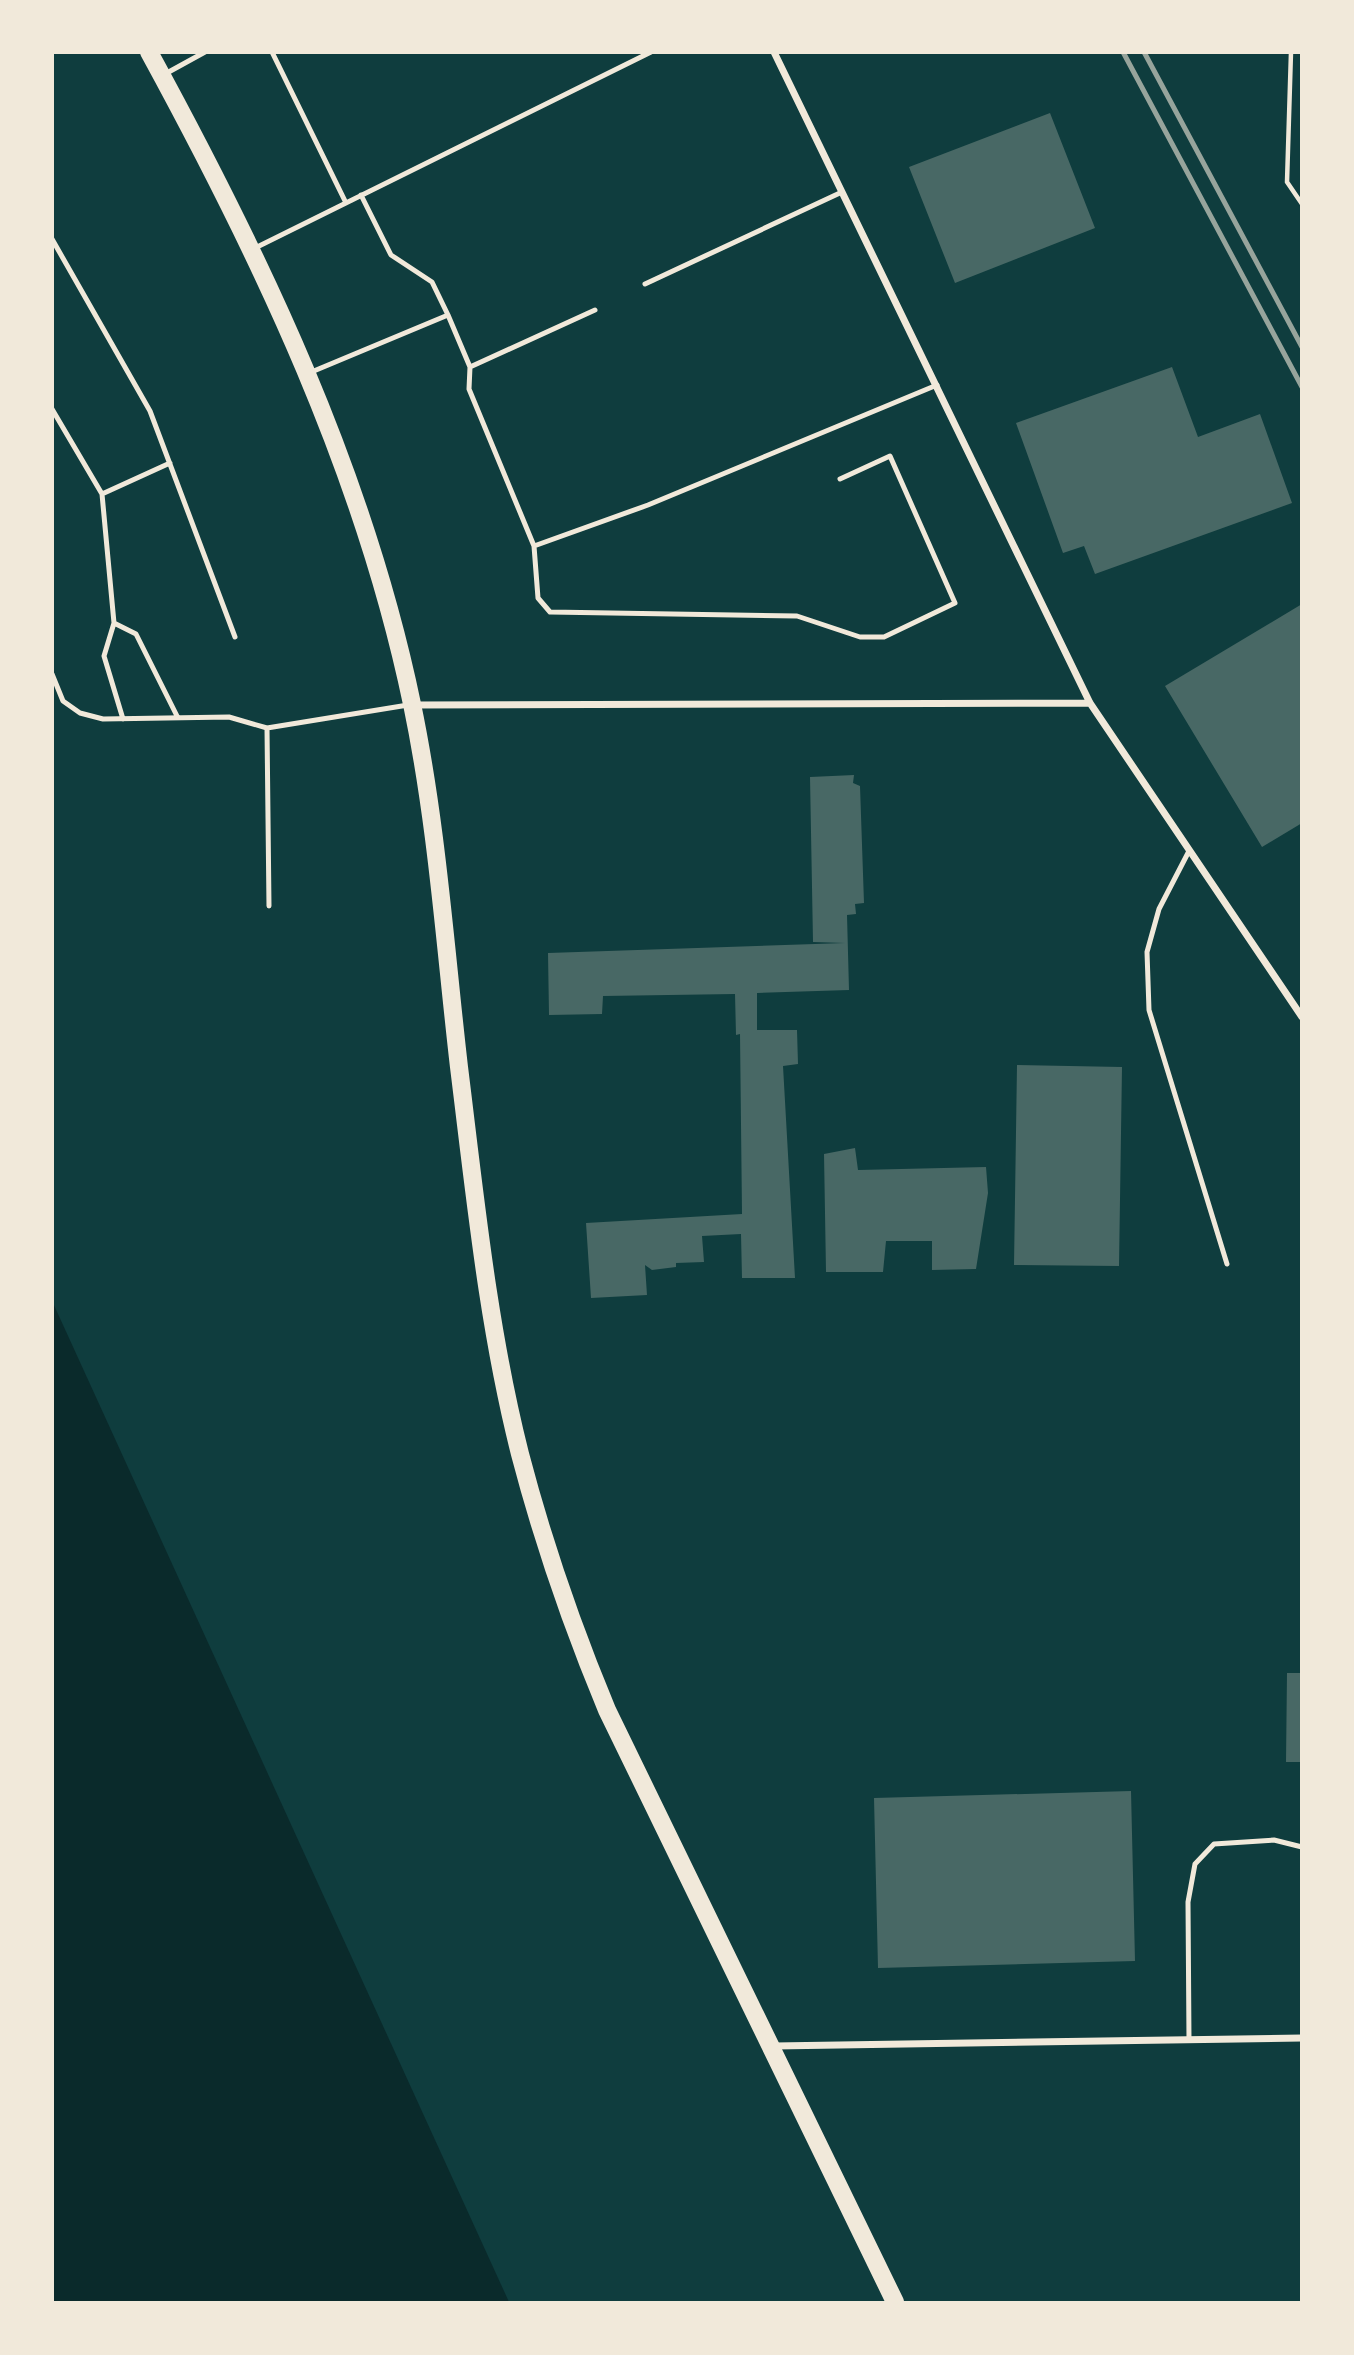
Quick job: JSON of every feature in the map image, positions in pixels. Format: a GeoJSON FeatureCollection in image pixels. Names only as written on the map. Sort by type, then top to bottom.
{"type":"FeatureCollection","features":[{"type":"Feature","properties":{"kind":"main road"},"geometry":{"type":"LineString","coordinates":[[149,52],[252,249],[308,374],[378,573],[412,705],[433,833],[484,1252],[519,1451],[569,1615],[607,1710],[895,2302]]}},
{"type":"Feature","properties":{"kind":"street"},"geometry":{"type":"LineString","coordinates":[[774,52],[938,385],[1090,703],[1301,1017]]}},
{"type":"Feature","properties":{"kind":"street"},"geometry":{"type":"LineString","coordinates":[[412,705],[1090,703]]}},
{"type":"Feature","properties":{"kind":"street"},"geometry":{"type":"LineString","coordinates":[[769,2046],[1301,2038]]}},
{"type":"Feature","properties":{"kind":"lane"},"geometry":{"type":"LineString","coordinates":[[162,75],[205,52]]}},
{"type":"Feature","properties":{"kind":"lane"},"geometry":{"type":"LineString","coordinates":[[272,52],[346,203]]}},
{"type":"Feature","properties":{"kind":"lane"},"geometry":{"type":"LineString","coordinates":[[252,249],[650,52]]}},
{"type":"Feature","properties":{"kind":"lane"},"geometry":{"type":"LineString","coordinates":[[645,284],[842,192]]}},
{"type":"Feature","properties":{"kind":"lane"},"geometry":{"type":"LineString","coordinates":[[361,195],[391,256],[432,282],[448,315],[470,366],[469,389],[534,546],[538,598],[550,612],[797,617],[860,637],[884,637],[955,603],[890,456],[840,479]]}},
{"type":"Feature","properties":{"kind":"lane"},"geometry":{"type":"LineString","coordinates":[[52,239],[150,411],[235,637]]}},
{"type":"Feature","properties":{"kind":"lane"},"geometry":{"type":"LineString","coordinates":[[470,366],[595,310]]}},
{"type":"Feature","properties":{"kind":"lane"},"geometry":{"type":"LineString","coordinates":[[308,374],[448,315]]}},
{"type":"Feature","properties":{"kind":"lane"},"geometry":{"type":"LineString","coordinates":[[534,546],[661,500],[938,385]]}},
{"type":"Feature","properties":{"kind":"lane"},"geometry":{"type":"LineString","coordinates":[[52,409],[102,494],[114,624],[104,656],[123,719]]}},
{"type":"Feature","properties":{"kind":"lane"},"geometry":{"type":"LineString","coordinates":[[102,494],[170,463]]}},
{"type":"Feature","properties":{"kind":"lane"},"geometry":{"type":"LineString","coordinates":[[114,624],[136,634],[178,718]]}},
{"type":"Feature","properties":{"kind":"lane"},"geometry":{"type":"LineString","coordinates":[[52,674],[63,701],[80,713],[103,719],[229,717],[267,728],[412,705]]}},
{"type":"Feature","properties":{"kind":"lane"},"geometry":{"type":"LineString","coordinates":[[267,728],[269,906]]}},
{"type":"Feature","properties":{"kind":"lane"},"geometry":{"type":"LineString","coordinates":[[1189,851],[1159,909],[1147,952],[1149,1010],[1227,1264]]}},
{"type":"Feature","properties":{"kind":"lane"},"geometry":{"type":"LineString","coordinates":[[1189,2040],[1188,1902],[1195,1864],[1214,1844],[1274,1840],[1301,1847]]}},
{"type":"Feature","properties":{"kind":"path"},"geometry":{"type":"LineString","coordinates":[[1291,52],[1287,182],[1301,204]]}},
{"type":"Feature","properties":{"kind":"water"},"geometry":{"type":"Polygon","coordinates":[[[53,1303],[509,2302],[53,2302],[53,1303]]]}},
{"type":"Feature","properties":{"kind":"building"},"geometry":{"type":"Polygon","coordinates":[[[1050,113],[1095,228],[955,283],[909,167],[1050,113]]]}},
{"type":"Feature","properties":{"kind":"building"},"geometry":{"type":"Polygon","coordinates":[[[1172,367],[1198,437],[1260,414],[1292,503],[1095,574],[1084,546],[1063,553],[1016,423],[1172,367]]]}},
{"type":"Feature","properties":{"kind":"building"},"geometry":{"type":"Polygon","coordinates":[[[1302,604],[1302,823],[1262,847],[1165,686],[1302,604]]]}},
{"type":"Feature","properties":{"kind":"building"},"geometry":{"type":"Polygon","coordinates":[[[854,775],[853,783],[860,786],[864,903],[855,904],[856,914],[847,915],[849,990],[757,993],[757,1030],[797,1030],[798,1064],[783,1066],[795,1278],[742,1278],[741,1234],[702,1236],[704,1262],[676,1263],[676,1267],[652,1270],[645,1265],[647,1295],[591,1298],[586,1223],[742,1214],[740,1034],[736,1035],[735,994],[603,996],[602,1014],[549,1015],[548,953],[845,943],[813,942],[810,777],[854,775]]]}},
{"type":"Feature","properties":{"kind":"building"},"geometry":{"type":"Polygon","coordinates":[[[1017,1065],[1122,1067],[1119,1266],[1014,1265],[1017,1065]]]}},
{"type":"Feature","properties":{"kind":"building"},"geometry":{"type":"Polygon","coordinates":[[[855,1148],[858,1170],[986,1167],[988,1193],[976,1269],[932,1270],[932,1241],[886,1241],[883,1272],[826,1272],[824,1154],[855,1148]]]}},
{"type":"Feature","properties":{"kind":"building"},"geometry":{"type":"Polygon","coordinates":[[[1287,1673],[1302,1673],[1302,1762],[1286,1762],[1287,1673]]]}},
{"type":"Feature","properties":{"kind":"building"},"geometry":{"type":"Polygon","coordinates":[[[1131,1791],[1135,1961],[878,1968],[874,1798],[1131,1791]]]}},
{"type":"Feature","properties":{"kind":"railway"},"geometry":{"type":"LineString","coordinates":[[1123,52],[1302,387]]}},
{"type":"Feature","properties":{"kind":"railway"},"geometry":{"type":"LineString","coordinates":[[1144,52],[1302,347]]}}]}
